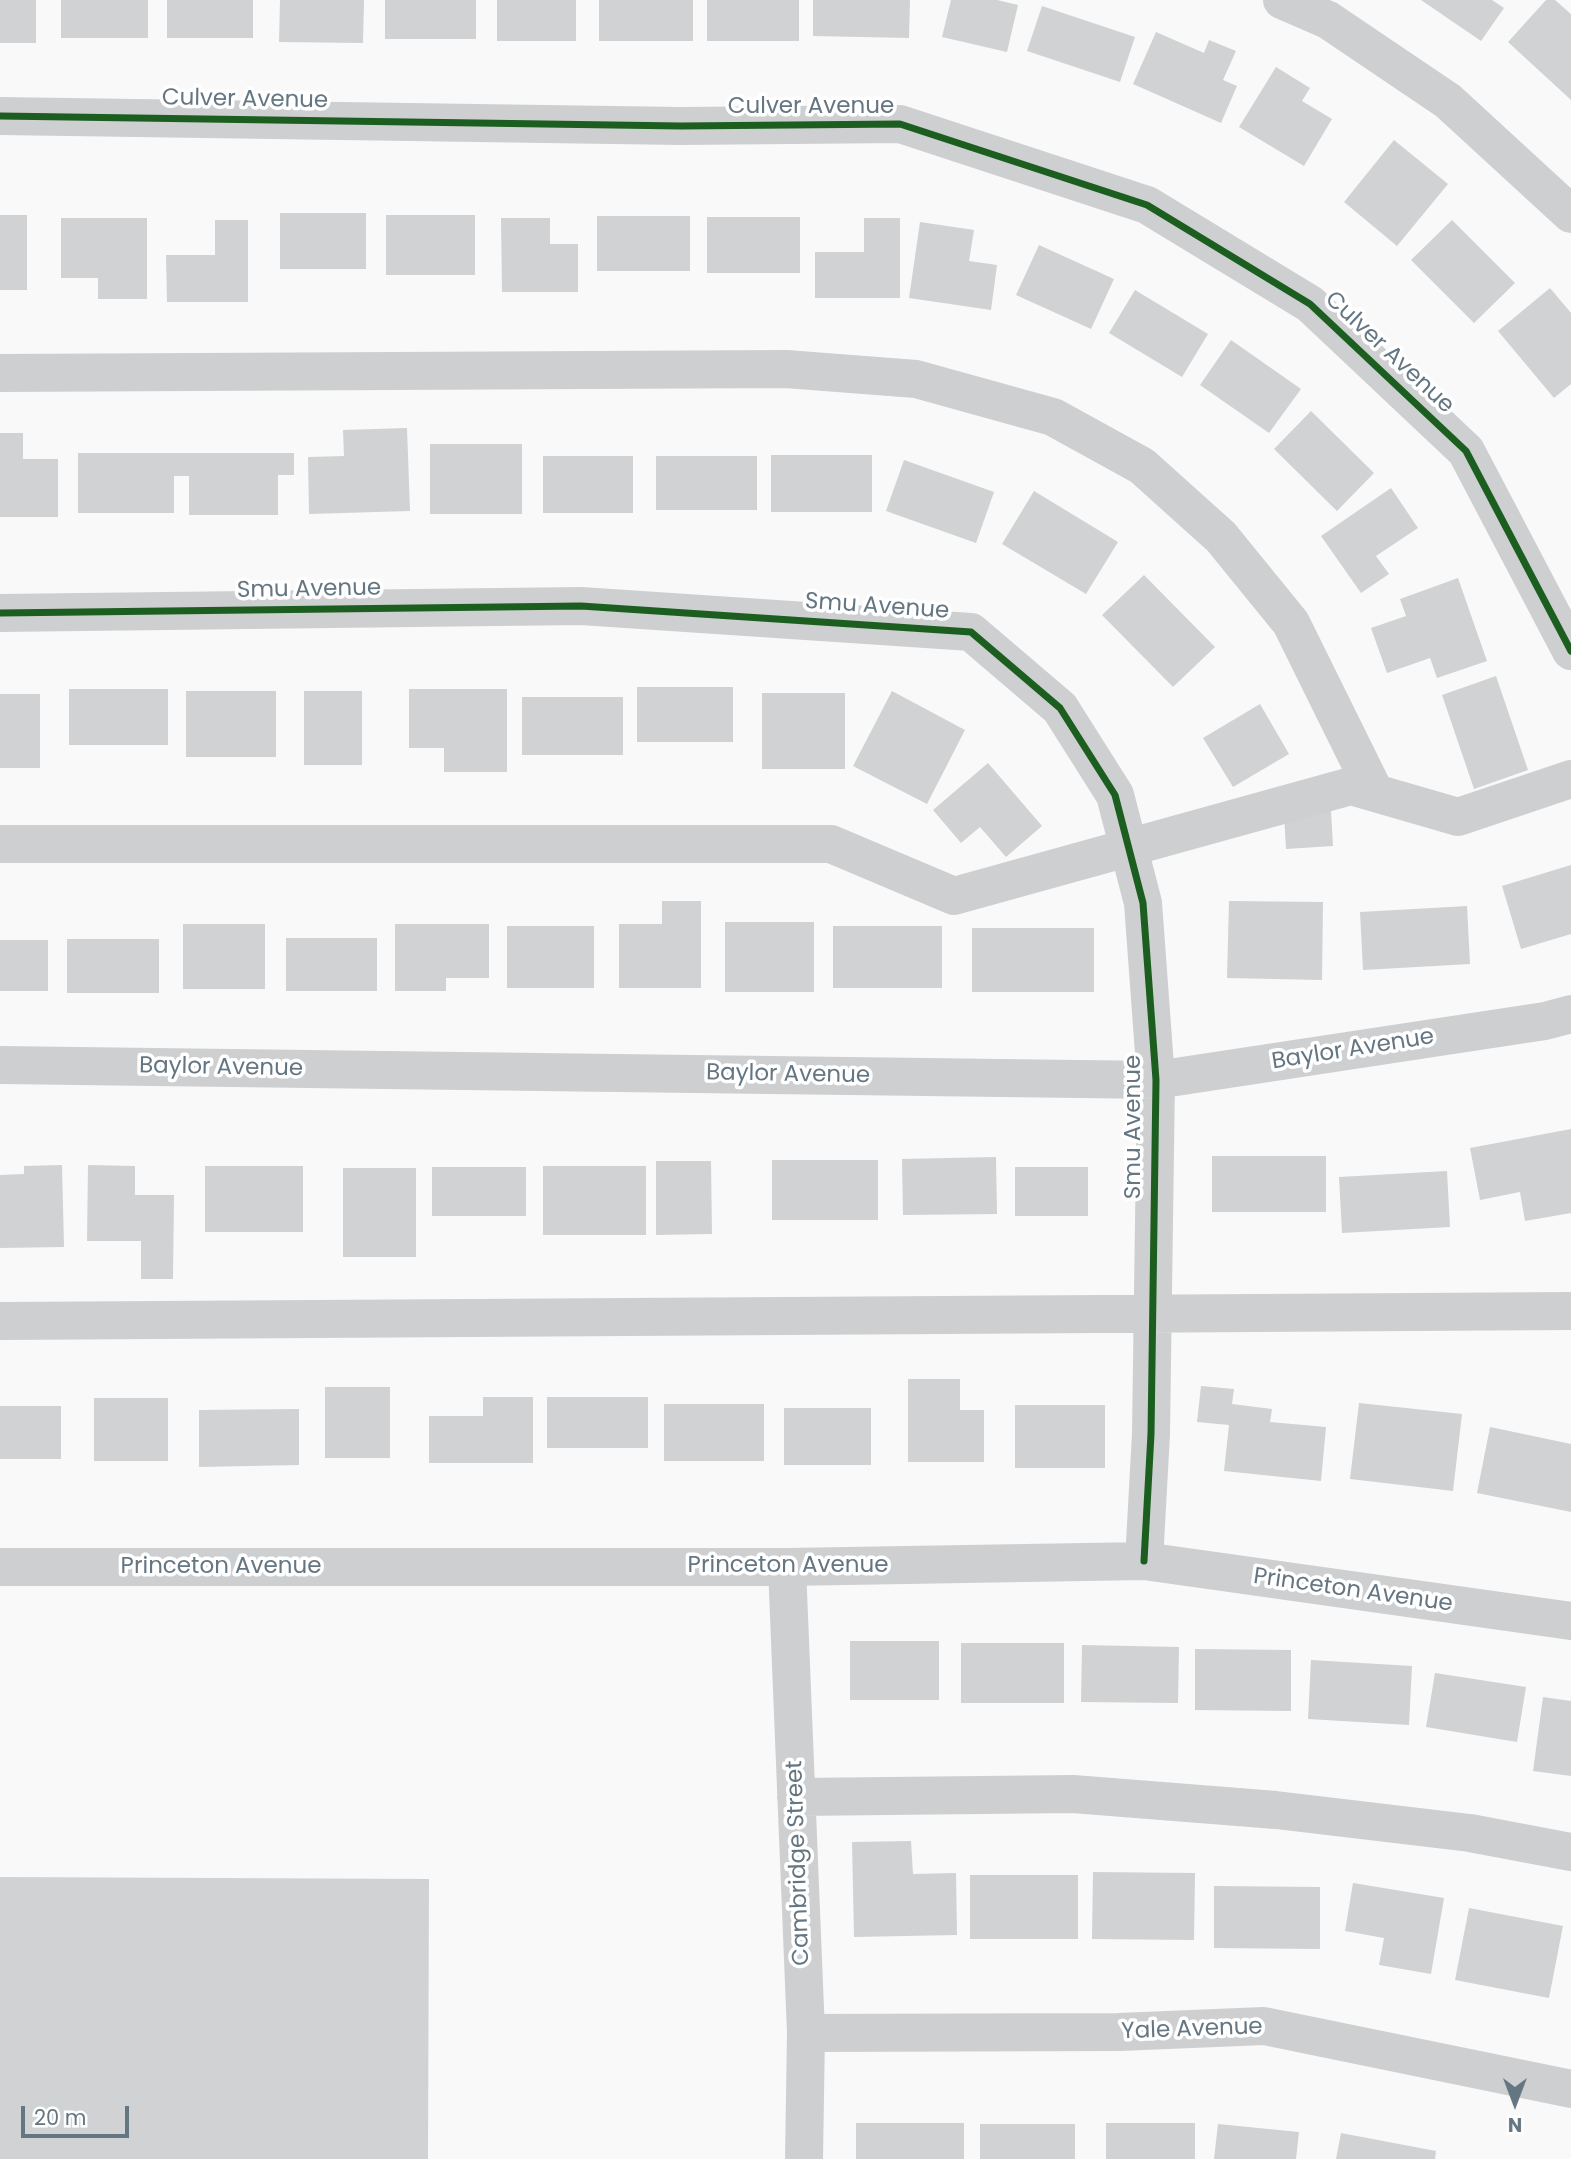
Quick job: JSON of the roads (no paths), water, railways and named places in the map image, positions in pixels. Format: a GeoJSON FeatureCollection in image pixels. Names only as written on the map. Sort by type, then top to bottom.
{"type":"FeatureCollection","features":[{"type":"Feature","properties":{"kind":"street"},"geometry":{"type":"LineString","coordinates":[[1282,0],[1328,20],[1448,101],[1571,214]]}},
{"type":"Feature","properties":{"kind":"street","name":"Culver Avenue"},"geometry":{"type":"LineString","coordinates":[[0,116],[681,126],[900,124],[1147,205],[1310,304],[1466,451],[1571,651]]}},
{"type":"Feature","properties":{"kind":"street"},"geometry":{"type":"LineString","coordinates":[[0,373],[786,369],[916,379],[1053,417],[1142,466],[1221,537],[1291,623],[1375,793]]}},
{"type":"Feature","properties":{"kind":"street","name":"Smu Avenue"},"geometry":{"type":"LineString","coordinates":[[0,613],[582,606],[971,632],[1060,708],[1115,795],[1143,903],[1156,1080],[1144,1562]]}},
{"type":"Feature","properties":{"kind":"street"},"geometry":{"type":"LineString","coordinates":[[0,844],[831,844],[954,896],[1351,786],[1458,817],[1571,779]]}},
{"type":"Feature","properties":{"kind":"street","name":"Baylor Avenue"},"geometry":{"type":"LineString","coordinates":[[0,1065],[1156,1080],[1545,1021],[1571,1013]]}},
{"type":"Feature","properties":{"kind":"street"},"geometry":{"type":"LineString","coordinates":[[0,1321],[1571,1311]]}},
{"type":"Feature","properties":{"kind":"street","name":"Princeton Avenue"},"geometry":{"type":"LineString","coordinates":[[0,1567],[787,1567],[1144,1562],[1571,1621]]}},
{"type":"Feature","properties":{"kind":"street","name":"Cambridge Street"},"geometry":{"type":"LineString","coordinates":[[787,1567],[806,2033],[804,2159]]}},
{"type":"Feature","properties":{"kind":"street"},"geometry":{"type":"LineString","coordinates":[[796,1797],[1073,1794],[1302,1813],[1471,1833],[1571,1853]]}},
{"type":"Feature","properties":{"kind":"street","name":"Yale Avenue"},"geometry":{"type":"LineString","coordinates":[[806,2033],[1119,2032],[1264,2025],[1571,2089]]}}]}
